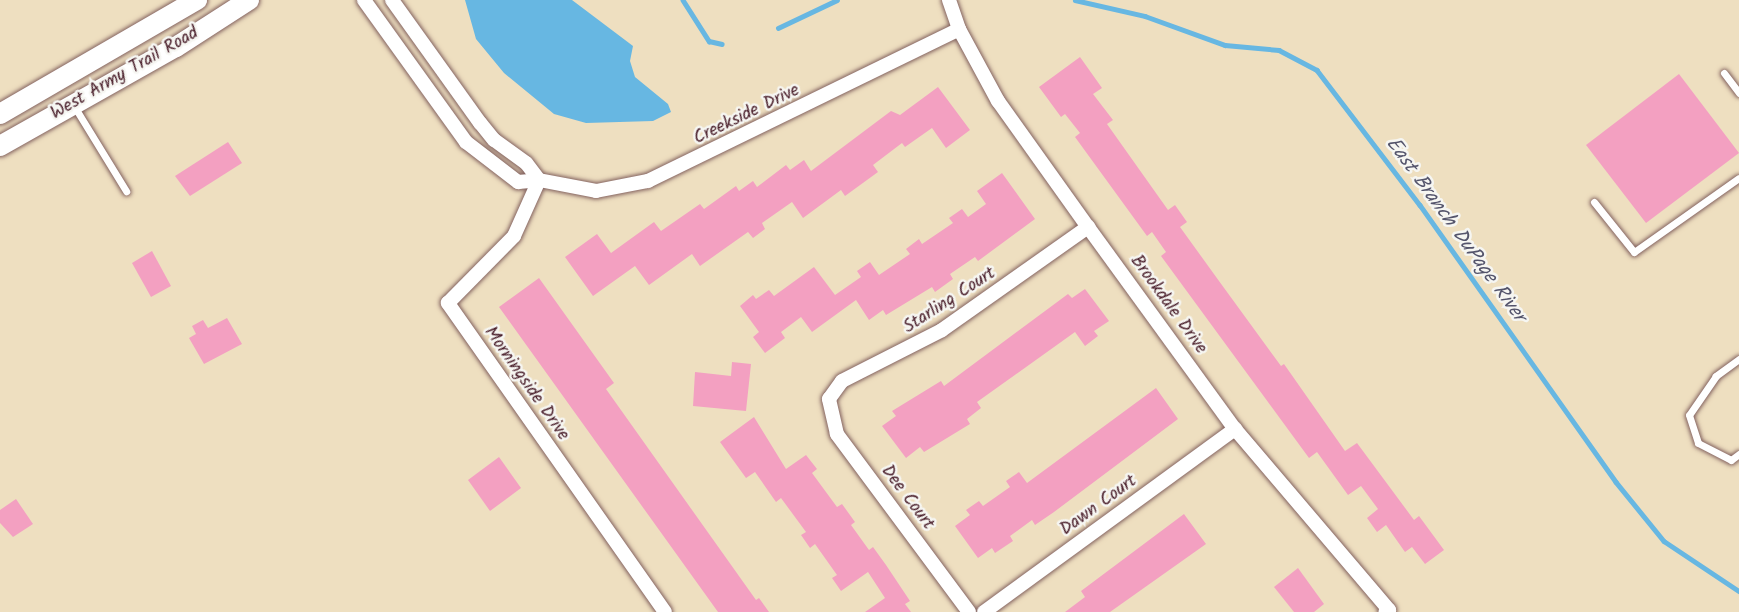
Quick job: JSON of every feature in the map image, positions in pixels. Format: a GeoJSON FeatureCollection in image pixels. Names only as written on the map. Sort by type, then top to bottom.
{"type":"FeatureCollection","features":[{"type":"Feature","properties":{"kind":"main road","name":"West Army Trail Road"},"geometry":{"type":"LineString","coordinates":[[0,114],[197,0]]}},
{"type":"Feature","properties":{"kind":"main road","name":"West Army Trail Road"},"geometry":{"type":"LineString","coordinates":[[0,146],[74,106],[249,0]]}},
{"type":"Feature","properties":{"kind":"street","name":"Creekside Drive"},"geometry":{"type":"LineString","coordinates":[[364,0],[422,81],[478,153],[518,182],[539,180],[596,191],[648,181],[959,29]]}},
{"type":"Feature","properties":{"kind":"street"},"geometry":{"type":"LineString","coordinates":[[392,0],[494,140],[526,163],[539,180]]}},
{"type":"Feature","properties":{"kind":"street","name":"Brookdale Drive"},"geometry":{"type":"LineString","coordinates":[[949,0],[959,29],[998,101],[1088,227],[1235,429],[1387,611]]}},
{"type":"Feature","properties":{"kind":"street"},"geometry":{"type":"LineString","coordinates":[[422,81],[440,68]]}},
{"type":"Feature","properties":{"kind":"street","name":"Morningside Drive"},"geometry":{"type":"LineString","coordinates":[[539,180],[514,236],[448,303],[665,612]]}},
{"type":"Feature","properties":{"kind":"street","name":"Starling Court"},"geometry":{"type":"LineString","coordinates":[[829,399],[842,381],[942,330],[1088,227]]}},
{"type":"Feature","properties":{"kind":"street","name":"Dee Court"},"geometry":{"type":"LineString","coordinates":[[829,399],[837,434],[969,612]]}},
{"type":"Feature","properties":{"kind":"street","name":"Dawn Court"},"geometry":{"type":"LineString","coordinates":[[984,612],[1235,429]]}},
{"type":"Feature","properties":{"kind":"lane"},"geometry":{"type":"LineString","coordinates":[[1724,73],[1739,93]]}},
{"type":"Feature","properties":{"kind":"lane"},"geometry":{"type":"LineString","coordinates":[[74,106],[126,191]]}},
{"type":"Feature","properties":{"kind":"lane"},"geometry":{"type":"LineString","coordinates":[[1594,202],[1634,252],[1739,178]]}},
{"type":"Feature","properties":{"kind":"lane"},"geometry":{"type":"LineString","coordinates":[[1739,359],[1716,376],[1689,415],[1698,443],[1731,460],[1739,453]]}},
{"type":"Feature","properties":{"kind":"water"},"geometry":{"type":"Polygon","coordinates":[[[465,0],[572,0],[633,46],[630,61],[635,77],[668,104],[671,112],[653,121],[586,123],[554,114],[504,73],[476,39],[465,0]]]}},
{"type":"Feature","properties":{"kind":"building"},"geometry":{"type":"Polygon","coordinates":[[[1080,57],[1102,88],[1093,94],[1113,120],[1107,124],[1168,210],[1175,205],[1187,222],[1180,227],[1281,366],[1284,364],[1345,451],[1357,443],[1414,520],[1419,516],[1444,550],[1425,564],[1412,547],[1405,552],[1386,525],[1377,532],[1367,518],[1378,509],[1361,486],[1348,495],[1317,452],[1309,458],[1161,256],[1166,252],[1152,232],[1147,236],[1075,137],[1080,133],[1065,114],[1061,117],[1039,87],[1080,57]]]}},
{"type":"Feature","properties":{"kind":"building"},"geometry":{"type":"Polygon","coordinates":[[[1679,74],[1739,153],[1646,223],[1586,145],[1679,74]]]}},
{"type":"Feature","properties":{"kind":"building"},"geometry":{"type":"Polygon","coordinates":[[[938,87],[970,130],[946,148],[932,128],[905,147],[902,143],[873,165],[878,172],[845,196],[841,190],[803,218],[792,202],[762,223],[765,229],[753,238],[748,232],[700,266],[692,254],[649,285],[635,266],[593,296],[565,257],[597,234],[611,253],[654,222],[661,231],[700,204],[704,209],[736,186],[739,191],[753,181],[757,187],[786,165],[790,170],[804,160],[811,171],[891,111],[900,115],[938,87]]]}},
{"type":"Feature","properties":{"kind":"building"},"geometry":{"type":"Polygon","coordinates":[[[228,142],[242,163],[190,196],[175,176],[228,142]]]}},
{"type":"Feature","properties":{"kind":"building"},"geometry":{"type":"Polygon","coordinates":[[[1002,173],[1035,219],[978,261],[975,257],[950,274],[953,279],[935,292],[932,287],[886,315],[883,310],[869,320],[856,300],[812,332],[801,317],[781,332],[785,338],[765,353],[753,337],[759,332],[740,306],[753,295],[756,299],[769,290],[774,296],[814,267],[835,295],[861,277],[857,271],[870,262],[879,275],[910,254],[906,249],[919,239],[922,244],[953,223],[949,218],[962,209],[968,217],[986,204],[977,191],[1002,173]]]}},
{"type":"Feature","properties":{"kind":"building"},"geometry":{"type":"Polygon","coordinates":[[[152,251],[171,286],[151,297],[132,263],[152,251]]]}},
{"type":"Feature","properties":{"kind":"building"},"geometry":{"type":"Polygon","coordinates":[[[539,278],[614,383],[606,389],[756,600],[759,598],[769,612],[718,612],[499,307],[539,278]]]}},
{"type":"Feature","properties":{"kind":"building"},"geometry":{"type":"Polygon","coordinates":[[[1085,289],[1109,321],[1094,331],[1098,336],[1085,346],[1075,332],[977,402],[981,408],[967,419],[970,424],[924,452],[920,447],[906,458],[882,426],[896,416],[892,411],[941,381],[944,386],[1068,294],[1072,298],[1085,289]]]}},
{"type":"Feature","properties":{"kind":"building"},"geometry":{"type":"Polygon","coordinates":[[[227,318],[242,344],[204,364],[189,338],[196,334],[192,326],[203,320],[208,328],[227,318]]]}},
{"type":"Feature","properties":{"kind":"building"},"geometry":{"type":"Polygon","coordinates":[[[732,362],[751,364],[746,411],[693,406],[695,372],[731,376],[732,362]]]}},
{"type":"Feature","properties":{"kind":"building"},"geometry":{"type":"Polygon","coordinates":[[[1156,388],[1178,419],[1054,512],[1035,525],[1032,520],[1010,536],[1013,541],[995,553],[992,548],[978,558],[955,526],[970,515],[966,510],[979,501],[983,506],[1010,487],[1006,481],[1019,472],[1027,483],[1156,388]]]}},
{"type":"Feature","properties":{"kind":"building"},"geometry":{"type":"Polygon","coordinates":[[[754,417],[786,469],[806,455],[817,469],[812,473],[837,507],[842,504],[855,522],[851,525],[869,550],[873,547],[886,565],[910,601],[905,604],[911,612],[865,612],[885,598],[868,572],[841,591],[832,578],[837,575],[815,544],[810,548],[801,535],[806,532],[781,498],[776,502],[755,472],[746,478],[720,442],[754,417]]]}},
{"type":"Feature","properties":{"kind":"building"},"geometry":{"type":"Polygon","coordinates":[[[499,457],[521,488],[490,511],[468,480],[499,457]]]}},
{"type":"Feature","properties":{"kind":"building"},"geometry":{"type":"Polygon","coordinates":[[[16,499],[33,524],[13,537],[0,523],[0,510],[16,499]]]}},
{"type":"Feature","properties":{"kind":"building"},"geometry":{"type":"Polygon","coordinates":[[[1184,514],[1206,544],[1110,612],[1065,612],[1085,597],[1081,591],[1184,514]]]}},
{"type":"Feature","properties":{"kind":"building"},"geometry":{"type":"Polygon","coordinates":[[[1298,568],[1324,604],[1314,612],[1294,612],[1274,587],[1298,568]]]}},
{"type":"Feature","properties":{"kind":"waterway","name":"East Branch DuPage River"},"geometry":{"type":"LineString","coordinates":[[683,0],[709,41],[722,44]]}},
{"type":"Feature","properties":{"kind":"waterway","name":"East Branch DuPage River"},"geometry":{"type":"LineString","coordinates":[[778,28],[837,0]]}},
{"type":"Feature","properties":{"kind":"waterway","name":"East Branch DuPage River"},"geometry":{"type":"LineString","coordinates":[[1075,0],[1145,16],[1225,45],[1279,50],[1317,70],[1420,205],[1616,482],[1664,541],[1739,591]]}}]}
